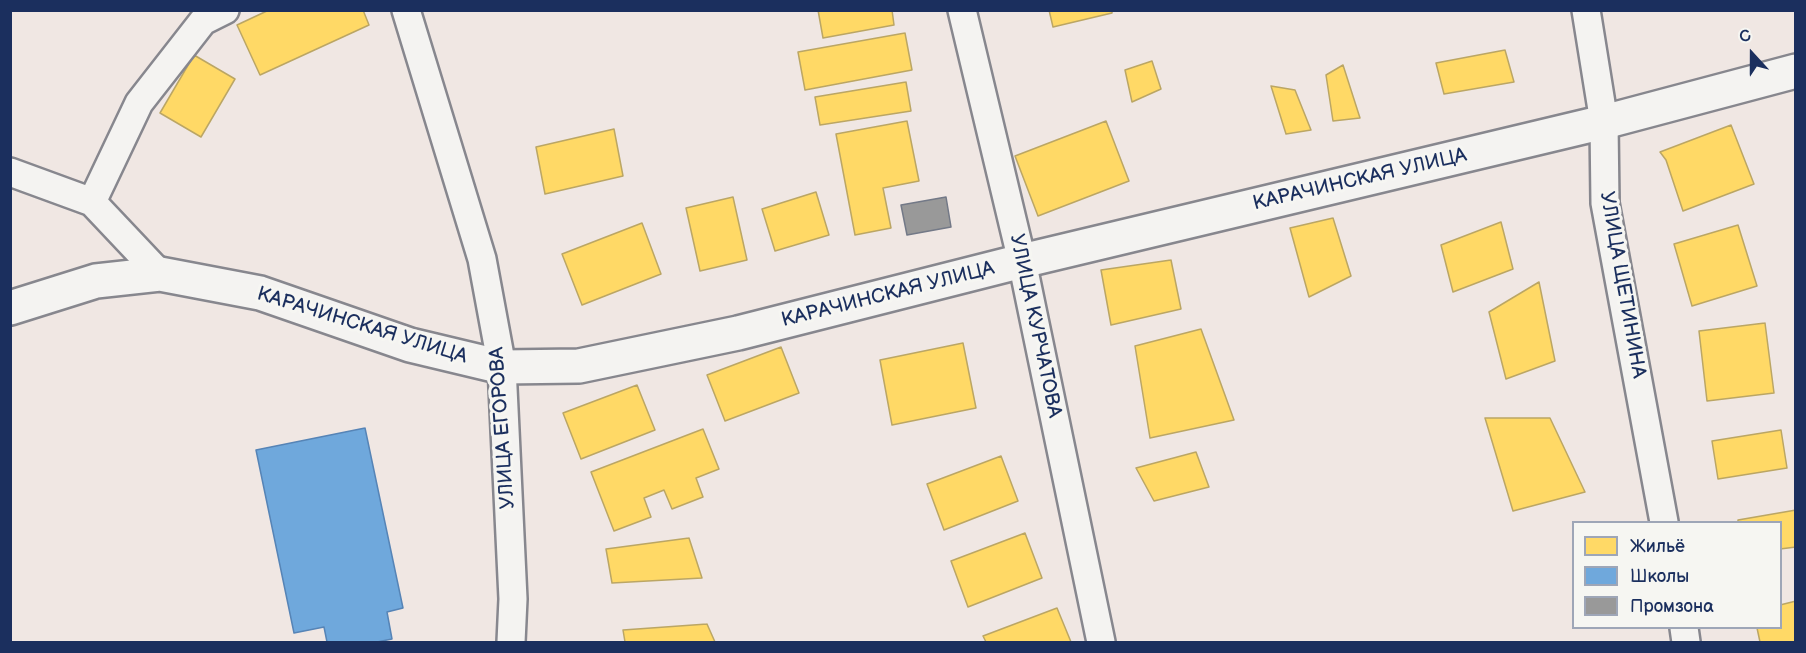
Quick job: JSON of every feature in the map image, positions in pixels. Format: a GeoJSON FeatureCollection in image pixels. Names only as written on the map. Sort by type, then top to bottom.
{"type":"FeatureCollection","features":[{"type":"Feature","properties":{"kind":"street"},"geometry":{"type":"LineString","coordinates":[[92,202],[139,103],[203,21],[225,10]]}},
{"type":"Feature","properties":{"kind":"street","name":"УЛИЦА ЕГОРОВА"},"geometry":{"type":"LineString","coordinates":[[406,10],[482,259],[502,367],[513,599],[511,642]]}},
{"type":"Feature","properties":{"kind":"street","name":"УЛИЦА КУРЧАТОВА"},"geometry":{"type":"LineString","coordinates":[[962,10],[1022,261],[1101,642]]}},
{"type":"Feature","properties":{"kind":"street","name":"УЛИЦА ЩЕТИНИНА"},"geometry":{"type":"LineString","coordinates":[[1586,10],[1604,122],[1605,203],[1664,521]]}},
{"type":"Feature","properties":{"kind":"street","name":"КАРАЧИНСКАЯ УЛИЦА"},"geometry":{"type":"LineString","coordinates":[[10,308],[96,281],[160,273],[260,292],[410,345],[502,367],[579,366],[738,333],[1022,261],[1604,122],[1796,71]]}},
{"type":"Feature","properties":{"kind":"street"},"geometry":{"type":"LineString","coordinates":[[10,172],[92,202],[160,273]]}},
{"type":"Feature","properties":{"kind":"building: Жильё"},"geometry":{"type":"Polygon","coordinates":[[[269,10],[363,10],[369,25],[260,75],[237,25],[269,10]]]}},
{"type":"Feature","properties":{"kind":"building: Жильё"},"geometry":{"type":"Polygon","coordinates":[[[818,10],[892,10],[894,25],[823,38],[818,10]]]}},
{"type":"Feature","properties":{"kind":"building: Жильё"},"geometry":{"type":"Polygon","coordinates":[[[1049,10],[1112,10],[1112,13],[1053,27],[1049,10]]]}},
{"type":"Feature","properties":{"kind":"building: Жильё"},"geometry":{"type":"Polygon","coordinates":[[[905,33],[912,70],[805,90],[798,52],[905,33]]]}},
{"type":"Feature","properties":{"kind":"building: Жильё"},"geometry":{"type":"Polygon","coordinates":[[[1505,50],[1514,82],[1444,94],[1436,63],[1505,50]]]}},
{"type":"Feature","properties":{"kind":"building: Жильё"},"geometry":{"type":"Polygon","coordinates":[[[194,55],[235,79],[201,137],[160,113],[194,55]]]}},
{"type":"Feature","properties":{"kind":"building: Жильё"},"geometry":{"type":"Polygon","coordinates":[[[1152,61],[1161,89],[1132,102],[1125,70],[1152,61]]]}},
{"type":"Feature","properties":{"kind":"building: Жильё"},"geometry":{"type":"Polygon","coordinates":[[[1343,65],[1360,118],[1333,121],[1326,75],[1343,65]]]}},
{"type":"Feature","properties":{"kind":"building: Жильё"},"geometry":{"type":"Polygon","coordinates":[[[906,82],[911,111],[820,125],[815,97],[906,82]]]}},
{"type":"Feature","properties":{"kind":"building: Жильё"},"geometry":{"type":"Polygon","coordinates":[[[1271,86],[1295,90],[1311,130],[1286,134],[1271,86]]]}},
{"type":"Feature","properties":{"kind":"building: Жильё"},"geometry":{"type":"Polygon","coordinates":[[[907,121],[919,181],[883,188],[891,228],[855,235],[836,134],[907,121]]]}},
{"type":"Feature","properties":{"kind":"building: Жильё"},"geometry":{"type":"Polygon","coordinates":[[[1106,121],[1129,181],[1038,216],[1015,156],[1106,121]]]}},
{"type":"Feature","properties":{"kind":"building: Жильё"},"geometry":{"type":"Polygon","coordinates":[[[1731,125],[1754,184],[1683,211],[1666,160],[1660,152],[1731,125]]]}},
{"type":"Feature","properties":{"kind":"building: Жильё"},"geometry":{"type":"Polygon","coordinates":[[[614,129],[623,176],[545,194],[536,147],[614,129]]]}},
{"type":"Feature","properties":{"kind":"building: Жильё"},"geometry":{"type":"Polygon","coordinates":[[[816,192],[829,235],[775,251],[762,209],[816,192]]]}},
{"type":"Feature","properties":{"kind":"building: Жильё"},"geometry":{"type":"Polygon","coordinates":[[[733,197],[747,260],[700,271],[686,208],[733,197]]]}},
{"type":"Feature","properties":{"kind":"building: Жильё"},"geometry":{"type":"Polygon","coordinates":[[[1333,218],[1351,276],[1309,297],[1290,228],[1333,218]]]}},
{"type":"Feature","properties":{"kind":"building: Жильё"},"geometry":{"type":"Polygon","coordinates":[[[1501,222],[1513,269],[1453,292],[1441,245],[1501,222]]]}},
{"type":"Feature","properties":{"kind":"building: Жильё"},"geometry":{"type":"Polygon","coordinates":[[[642,223],[661,274],[582,305],[562,254],[642,223]]]}},
{"type":"Feature","properties":{"kind":"building: Жильё"},"geometry":{"type":"Polygon","coordinates":[[[1738,225],[1757,286],[1692,306],[1674,244],[1738,225]]]}},
{"type":"Feature","properties":{"kind":"building: Жильё"},"geometry":{"type":"Polygon","coordinates":[[[1171,260],[1181,309],[1111,325],[1101,270],[1171,260]]]}},
{"type":"Feature","properties":{"kind":"building: Жильё"},"geometry":{"type":"Polygon","coordinates":[[[1539,282],[1555,361],[1506,379],[1489,312],[1539,282]]]}},
{"type":"Feature","properties":{"kind":"building: Жильё"},"geometry":{"type":"Polygon","coordinates":[[[1765,323],[1774,393],[1707,401],[1699,331],[1765,323]]]}},
{"type":"Feature","properties":{"kind":"building: Жильё"},"geometry":{"type":"Polygon","coordinates":[[[1201,329],[1234,420],[1150,438],[1135,346],[1201,329]]]}},
{"type":"Feature","properties":{"kind":"building: Жильё"},"geometry":{"type":"Polygon","coordinates":[[[963,343],[976,408],[892,425],[880,360],[963,343]]]}},
{"type":"Feature","properties":{"kind":"building: Жильё"},"geometry":{"type":"Polygon","coordinates":[[[781,347],[799,393],[725,421],[707,375],[781,347]]]}},
{"type":"Feature","properties":{"kind":"building: Жильё"},"geometry":{"type":"Polygon","coordinates":[[[637,385],[655,430],[581,459],[563,413],[637,385]]]}},
{"type":"Feature","properties":{"kind":"building: Жильё"},"geometry":{"type":"Polygon","coordinates":[[[1485,418],[1550,418],[1585,492],[1513,511],[1485,418]]]}},
{"type":"Feature","properties":{"kind":"building: Жильё"},"geometry":{"type":"Polygon","coordinates":[[[703,429],[719,469],[696,478],[703,497],[672,509],[664,490],[644,498],[651,517],[614,531],[591,472],[703,429]]]}},
{"type":"Feature","properties":{"kind":"building: Жильё"},"geometry":{"type":"Polygon","coordinates":[[[1781,430],[1787,468],[1718,479],[1712,441],[1781,430]]]}},
{"type":"Feature","properties":{"kind":"building: Жильё"},"geometry":{"type":"Polygon","coordinates":[[[1196,452],[1209,487],[1154,501],[1136,468],[1196,452]]]}},
{"type":"Feature","properties":{"kind":"building: Жильё"},"geometry":{"type":"Polygon","coordinates":[[[1001,456],[1018,501],[944,530],[927,484],[1001,456]]]}},
{"type":"Feature","properties":{"kind":"building: Жильё"},"geometry":{"type":"Polygon","coordinates":[[[1796,510],[1796,547],[1782,549],[1782,521],[1738,520],[1796,510]]]}},
{"type":"Feature","properties":{"kind":"building: Жильё"},"geometry":{"type":"Polygon","coordinates":[[[1025,533],[1042,578],[968,607],[951,561],[1025,533]]]}},
{"type":"Feature","properties":{"kind":"building: Жильё"},"geometry":{"type":"Polygon","coordinates":[[[689,538],[702,578],[612,583],[606,549],[689,538]]]}},
{"type":"Feature","properties":{"kind":"building: Жильё"},"geometry":{"type":"Polygon","coordinates":[[[1796,601],[1796,642],[1760,642],[1757,629],[1782,629],[1782,604],[1796,601]]]}},
{"type":"Feature","properties":{"kind":"building: Жильё"},"geometry":{"type":"Polygon","coordinates":[[[1057,608],[1071,642],[986,642],[983,636],[1057,608]]]}},
{"type":"Feature","properties":{"kind":"building: Жильё"},"geometry":{"type":"Polygon","coordinates":[[[707,624],[715,642],[625,642],[623,630],[707,624]]]}},
{"type":"Feature","properties":{"kind":"building: Школы"},"geometry":{"type":"Polygon","coordinates":[[[365,428],[403,608],[387,612],[392,639],[377,642],[327,642],[324,627],[294,633],[256,450],[365,428]]]}},
{"type":"Feature","properties":{"kind":"building: Промзона"},"geometry":{"type":"Polygon","coordinates":[[[946,197],[951,227],[907,235],[901,205],[946,197]]]}}]}
